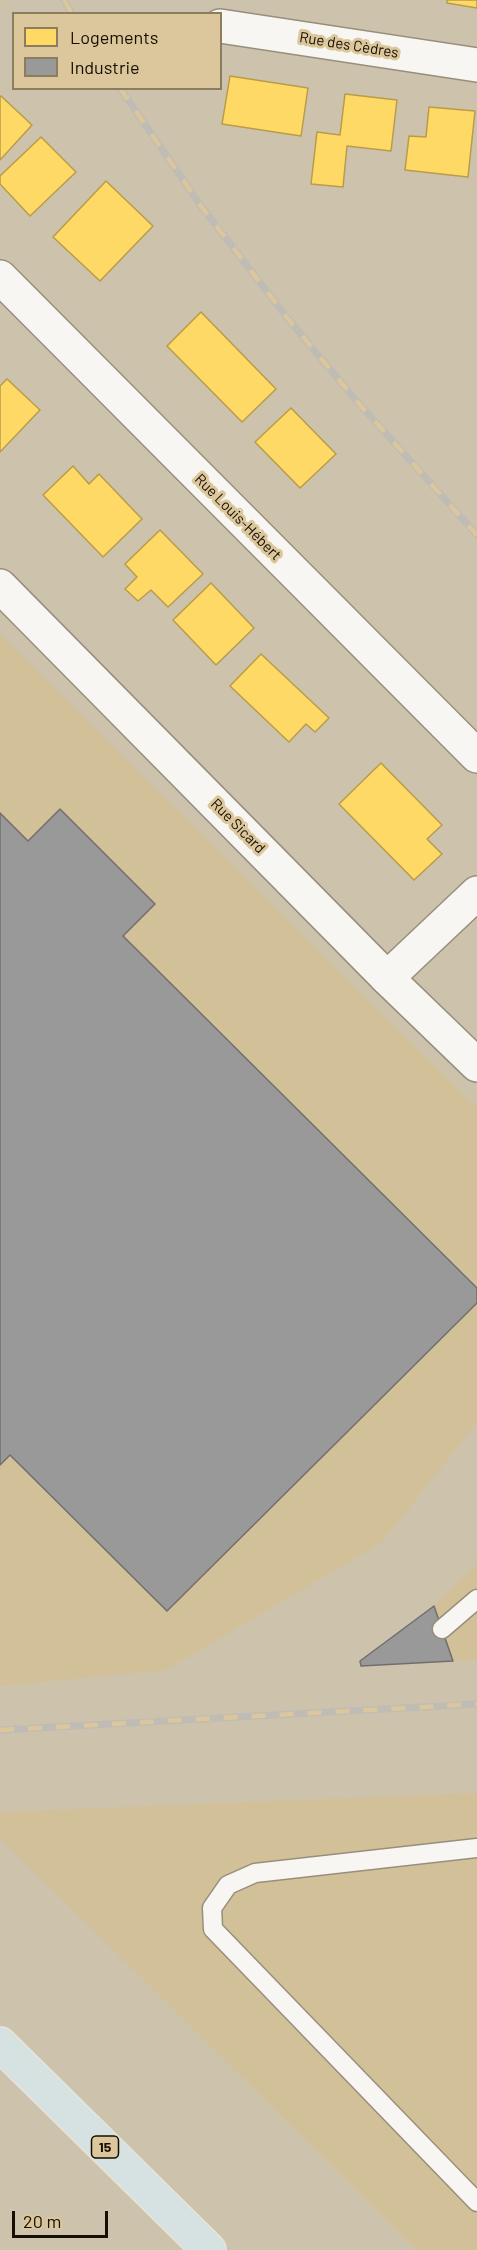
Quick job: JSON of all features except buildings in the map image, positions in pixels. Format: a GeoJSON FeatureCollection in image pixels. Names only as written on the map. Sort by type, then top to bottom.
{"type":"FeatureCollection","features":[{"type":"Feature","properties":{"kind":"highway","name":"15"},"geometry":{"type":"LineString","coordinates":[[0,2044],[209,2250]]}},
{"type":"Feature","properties":{"kind":"street","name":"Rue des Cèdres"},"geometry":{"type":"LineString","coordinates":[[222,26],[477,65]]}},
{"type":"Feature","properties":{"kind":"street","name":"Rue Louis-Hébert"},"geometry":{"type":"LineString","coordinates":[[0,276],[477,756]]}},
{"type":"Feature","properties":{"kind":"street","name":"Rue Sicard"},"geometry":{"type":"LineString","coordinates":[[0,586],[387,978],[477,1065]]}},
{"type":"Feature","properties":{"kind":"street"},"geometry":{"type":"LineString","coordinates":[[387,978],[477,893]]}},
{"type":"Feature","properties":{"kind":"lane"},"geometry":{"type":"LineString","coordinates":[[442,1629],[477,1599]]}},
{"type":"Feature","properties":{"kind":"lane"},"geometry":{"type":"LineString","coordinates":[[477,1848],[255,1874],[228,1885],[212,1908],[213,1929],[477,2202]]}},
{"type":"Feature","properties":{"kind":"shaded area"},"geometry":{"type":"Polygon","coordinates":[[[0,634],[477,1108],[477,1423],[381,1543],[166,1670],[0,1686],[0,634]]]}},
{"type":"Feature","properties":{"kind":"shaded area"},"geometry":{"type":"Polygon","coordinates":[[[477,1564],[477,1660],[361,1666],[360,1661],[434,1606],[477,1564]]]}},
{"type":"Feature","properties":{"kind":"shaded area"},"geometry":{"type":"Polygon","coordinates":[[[477,1793],[477,2250],[417,2250],[0,1838],[0,1812],[477,1793]]]}},
{"type":"Feature","properties":{"kind":"railway"},"geometry":{"type":"LineString","coordinates":[[64,0],[71,12]]}},
{"type":"Feature","properties":{"kind":"railway"},"geometry":{"type":"LineString","coordinates":[[121,90],[201,206],[289,320],[354,398],[477,535]]}},
{"type":"Feature","properties":{"kind":"railway"},"geometry":{"type":"LineString","coordinates":[[0,1730],[477,1704]]}}]}
